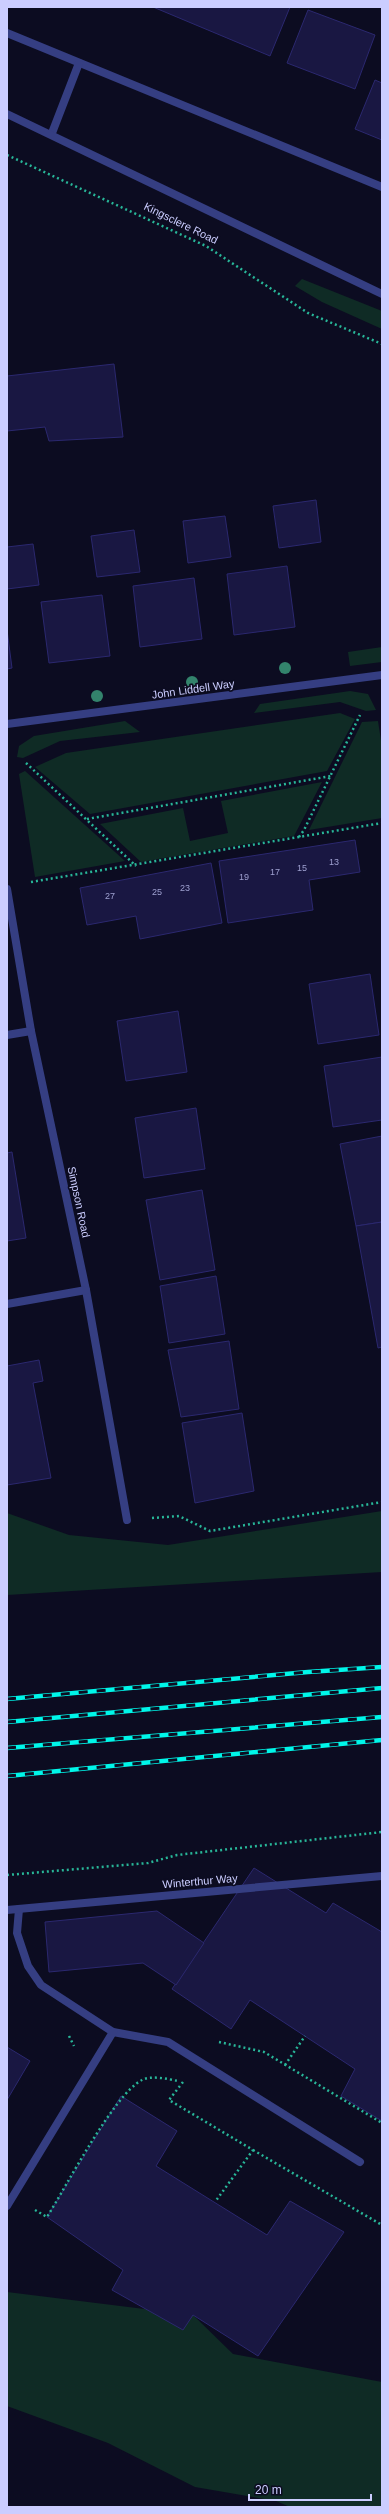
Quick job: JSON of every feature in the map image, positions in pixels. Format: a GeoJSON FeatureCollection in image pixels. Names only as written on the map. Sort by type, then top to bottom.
{"type":"FeatureCollection","features":[{"type":"Feature","properties":{"kind":"street"},"geometry":{"type":"LineString","coordinates":[[7,33],[382,187]]}},
{"type":"Feature","properties":{"kind":"street"},"geometry":{"type":"LineString","coordinates":[[52,133],[79,63]]}},
{"type":"Feature","properties":{"kind":"street"},"geometry":{"type":"LineString","coordinates":[[7,114],[52,133],[382,294]]}},
{"type":"Feature","properties":{"kind":"street","name":"John Liddell Way"},"geometry":{"type":"LineString","coordinates":[[7,724],[382,675]]}},
{"type":"Feature","properties":{"kind":"street","name":"Simpson Road"},"geometry":{"type":"LineString","coordinates":[[7,889],[31,1031],[86,1290],[127,1520]]}},
{"type":"Feature","properties":{"kind":"street"},"geometry":{"type":"LineString","coordinates":[[7,1035],[31,1031]]}},
{"type":"Feature","properties":{"kind":"street"},"geometry":{"type":"LineString","coordinates":[[7,1304],[86,1290]]}},
{"type":"Feature","properties":{"kind":"street","name":"Winterthur Way"},"geometry":{"type":"LineString","coordinates":[[7,1910],[382,1876]]}},
{"type":"Feature","properties":{"kind":"street"},"geometry":{"type":"LineString","coordinates":[[19,1909],[17,1933],[28,1966],[41,1985],[113,2032],[168,2042],[360,2162]]}},
{"type":"Feature","properties":{"kind":"street"},"geometry":{"type":"LineString","coordinates":[[7,2206],[113,2032]]}},
{"type":"Feature","properties":{"kind":"path","name":"Kingsclere Road"},"geometry":{"type":"LineString","coordinates":[[7,155],[206,246],[308,313],[382,344]]}},
{"type":"Feature","properties":{"kind":"path"},"geometry":{"type":"LineString","coordinates":[[298,838],[304,830],[360,715]]}},
{"type":"Feature","properties":{"kind":"path"},"geometry":{"type":"LineString","coordinates":[[26,763],[136,866]]}},
{"type":"Feature","properties":{"kind":"path"},"geometry":{"type":"LineString","coordinates":[[87,819],[331,776]]}},
{"type":"Feature","properties":{"kind":"path"},"geometry":{"type":"LineString","coordinates":[[30,882],[136,866],[382,823]]}},
{"type":"Feature","properties":{"kind":"path"},"geometry":{"type":"LineString","coordinates":[[127,1520],[179,1516],[210,1531],[382,1502]]}},
{"type":"Feature","properties":{"kind":"path"},"geometry":{"type":"LineString","coordinates":[[7,1875],[148,1863],[177,1854],[382,1832]]}},
{"type":"Feature","properties":{"kind":"path"},"geometry":{"type":"LineString","coordinates":[[66,2033],[71,2038],[76,2050]]}},
{"type":"Feature","properties":{"kind":"path"},"geometry":{"type":"LineString","coordinates":[[284,2065],[305,2036]]}},
{"type":"Feature","properties":{"kind":"path"},"geometry":{"type":"LineString","coordinates":[[213,2039],[264,2052],[382,2123]]}},
{"type":"Feature","properties":{"kind":"path"},"geometry":{"type":"LineString","coordinates":[[12,2197],[47,2217],[121,2096],[142,2079],[165,2078],[183,2082],[169,2100],[382,2224]]}},
{"type":"Feature","properties":{"kind":"path"},"geometry":{"type":"LineString","coordinates":[[215,2202],[253,2150]]}},
{"type":"Feature","properties":{"kind":"green space"},"geometry":{"type":"Polygon","coordinates":[[[302,279],[382,311],[382,329],[322,302],[295,286],[302,279]]]}},
{"type":"Feature","properties":{"kind":"green space"},"geometry":{"type":"Polygon","coordinates":[[[382,647],[382,662],[350,666],[348,652],[382,647]]]}},
{"type":"Feature","properties":{"kind":"green space"},"geometry":{"type":"Polygon","coordinates":[[[350,691],[368,694],[376,710],[366,711],[340,702],[254,713],[260,704],[350,691]]]}},
{"type":"Feature","properties":{"kind":"green space"},"geometry":{"type":"Polygon","coordinates":[[[340,713],[355,719],[327,771],[90,814],[35,767],[66,753],[340,713]]]}},
{"type":"Feature","properties":{"kind":"green space"},"geometry":{"type":"Polygon","coordinates":[[[125,721],[140,732],[60,741],[23,758],[17,757],[19,746],[34,736],[125,721]]]}},
{"type":"Feature","properties":{"kind":"green space"},"geometry":{"type":"Polygon","coordinates":[[[378,721],[382,747],[382,818],[309,830],[362,722],[378,721]]]}},
{"type":"Feature","properties":{"kind":"green space"},"geometry":{"type":"Polygon","coordinates":[[[25,771],[125,861],[35,877],[19,774],[25,771]]]}},
{"type":"Feature","properties":{"kind":"green space"},"geometry":{"type":"Polygon","coordinates":[[[322,782],[294,836],[141,862],[100,824],[183,808],[190,841],[228,833],[221,801],[322,782]]]}},
{"type":"Feature","properties":{"kind":"green space"},"geometry":{"type":"Polygon","coordinates":[[[382,1511],[382,1572],[7,1595],[7,1513],[69,1535],[168,1545],[382,1511]]]}},
{"type":"Feature","properties":{"kind":"green space"},"geometry":{"type":"Polygon","coordinates":[[[7,2292],[193,2315],[233,2354],[382,2382],[382,2507],[290,2507],[276,2501],[195,2487],[108,2443],[7,2406],[7,2292]]]}},
{"type":"Feature","properties":{"kind":"building"},"geometry":{"type":"Polygon","coordinates":[[[153,7],[290,7],[270,56],[153,7]]]}},
{"type":"Feature","properties":{"kind":"building"},"geometry":{"type":"Polygon","coordinates":[[[308,10],[375,35],[355,89],[287,63],[308,10]]]}},
{"type":"Feature","properties":{"kind":"building"},"geometry":{"type":"Polygon","coordinates":[[[375,80],[382,83],[382,140],[355,129],[375,80]]]}},
{"type":"Feature","properties":{"kind":"building"},"geometry":{"type":"Polygon","coordinates":[[[114,364],[123,437],[49,441],[45,427],[7,431],[7,376],[114,364]]]}},
{"type":"Feature","properties":{"kind":"building"},"geometry":{"type":"Polygon","coordinates":[[[316,500],[321,542],[279,548],[273,506],[316,500]]]}},
{"type":"Feature","properties":{"kind":"building"},"geometry":{"type":"Polygon","coordinates":[[[225,516],[231,557],[188,563],[183,521],[225,516]]]}},
{"type":"Feature","properties":{"kind":"building"},"geometry":{"type":"Polygon","coordinates":[[[134,530],[140,572],[97,577],[91,536],[134,530]]]}},
{"type":"Feature","properties":{"kind":"building"},"geometry":{"type":"Polygon","coordinates":[[[33,544],[39,585],[7,589],[7,547],[33,544]]]}},
{"type":"Feature","properties":{"kind":"building"},"geometry":{"type":"Polygon","coordinates":[[[287,566],[295,627],[234,635],[227,574],[287,566]]]}},
{"type":"Feature","properties":{"kind":"building"},"geometry":{"type":"Polygon","coordinates":[[[194,578],[202,639],[140,647],[133,586],[194,578]]]}},
{"type":"Feature","properties":{"kind":"building"},"geometry":{"type":"Polygon","coordinates":[[[102,595],[110,656],[49,663],[41,602],[102,595]]]}},
{"type":"Feature","properties":{"kind":"building"},"geometry":{"type":"Polygon","coordinates":[[[7,630],[12,668],[7,669],[7,630]]]}},
{"type":"Feature","properties":{"kind":"building"},"geometry":{"type":"Polygon","coordinates":[[[355,840],[360,872],[309,880],[313,910],[228,923],[219,861],[355,840]]]}},
{"type":"Feature","properties":{"kind":"building"},"geometry":{"type":"Polygon","coordinates":[[[211,863],[222,923],[140,939],[136,916],[87,925],[80,888],[211,863]]]}},
{"type":"Feature","properties":{"kind":"building"},"geometry":{"type":"Polygon","coordinates":[[[370,974],[379,1035],[318,1044],[309,984],[370,974]]]}},
{"type":"Feature","properties":{"kind":"building"},"geometry":{"type":"Polygon","coordinates":[[[178,1011],[187,1072],[126,1081],[117,1021],[178,1011]]]}},
{"type":"Feature","properties":{"kind":"building"},"geometry":{"type":"Polygon","coordinates":[[[382,1057],[382,1120],[333,1127],[324,1066],[382,1057]]]}},
{"type":"Feature","properties":{"kind":"building"},"geometry":{"type":"Polygon","coordinates":[[[196,1108],[205,1169],[144,1178],[135,1118],[196,1108]]]}},
{"type":"Feature","properties":{"kind":"building"},"geometry":{"type":"Polygon","coordinates":[[[382,1136],[382,1222],[356,1226],[340,1144],[382,1136]]]}},
{"type":"Feature","properties":{"kind":"building"},"geometry":{"type":"Polygon","coordinates":[[[12,1152],[26,1238],[7,1241],[7,1153],[12,1152]]]}},
{"type":"Feature","properties":{"kind":"building"},"geometry":{"type":"Polygon","coordinates":[[[202,1190],[215,1270],[160,1280],[146,1200],[202,1190]]]}},
{"type":"Feature","properties":{"kind":"building"},"geometry":{"type":"Polygon","coordinates":[[[382,1222],[382,1347],[378,1348],[356,1226],[382,1222]]]}},
{"type":"Feature","properties":{"kind":"building"},"geometry":{"type":"Polygon","coordinates":[[[216,1276],[225,1334],[169,1343],[160,1286],[216,1276]]]}},
{"type":"Feature","properties":{"kind":"building"},"geometry":{"type":"Polygon","coordinates":[[[229,1341],[239,1409],[181,1417],[168,1350],[229,1341]]]}},
{"type":"Feature","properties":{"kind":"building"},"geometry":{"type":"Polygon","coordinates":[[[39,1360],[43,1381],[33,1383],[51,1478],[7,1485],[7,1366],[39,1360]]]}},
{"type":"Feature","properties":{"kind":"building"},"geometry":{"type":"Polygon","coordinates":[[[242,1413],[254,1491],[195,1503],[182,1423],[242,1413]]]}},
{"type":"Feature","properties":{"kind":"building"},"geometry":{"type":"Polygon","coordinates":[[[254,1868],[326,1913],[333,1903],[382,1932],[382,2121],[341,2096],[355,2069],[250,2000],[231,2029],[172,1989],[254,1868]]]}},
{"type":"Feature","properties":{"kind":"building"},"geometry":{"type":"Polygon","coordinates":[[[157,1911],[204,1943],[176,1985],[143,1963],[49,1972],[45,1922],[157,1911]]]}},
{"type":"Feature","properties":{"kind":"building"},"geometry":{"type":"Polygon","coordinates":[[[7,2047],[30,2061],[7,2100],[7,2047]]]}},
{"type":"Feature","properties":{"kind":"building"},"geometry":{"type":"Polygon","coordinates":[[[121,2096],[177,2131],[156,2166],[267,2235],[290,2201],[344,2232],[258,2356],[193,2315],[183,2330],[112,2290],[123,2270],[47,2217],[121,2096]]]}},
{"type":"Feature","properties":{"kind":"railway"},"geometry":{"type":"LineString","coordinates":[[7,1699],[308,1672],[382,1667]]}},
{"type":"Feature","properties":{"kind":"railway"},"geometry":{"type":"LineString","coordinates":[[7,1722],[382,1688]]}},
{"type":"Feature","properties":{"kind":"railway"},"geometry":{"type":"LineString","coordinates":[[7,1748],[382,1717]]}},
{"type":"Feature","properties":{"kind":"railway"},"geometry":{"type":"LineString","coordinates":[[7,1776],[382,1740]]}}]}
